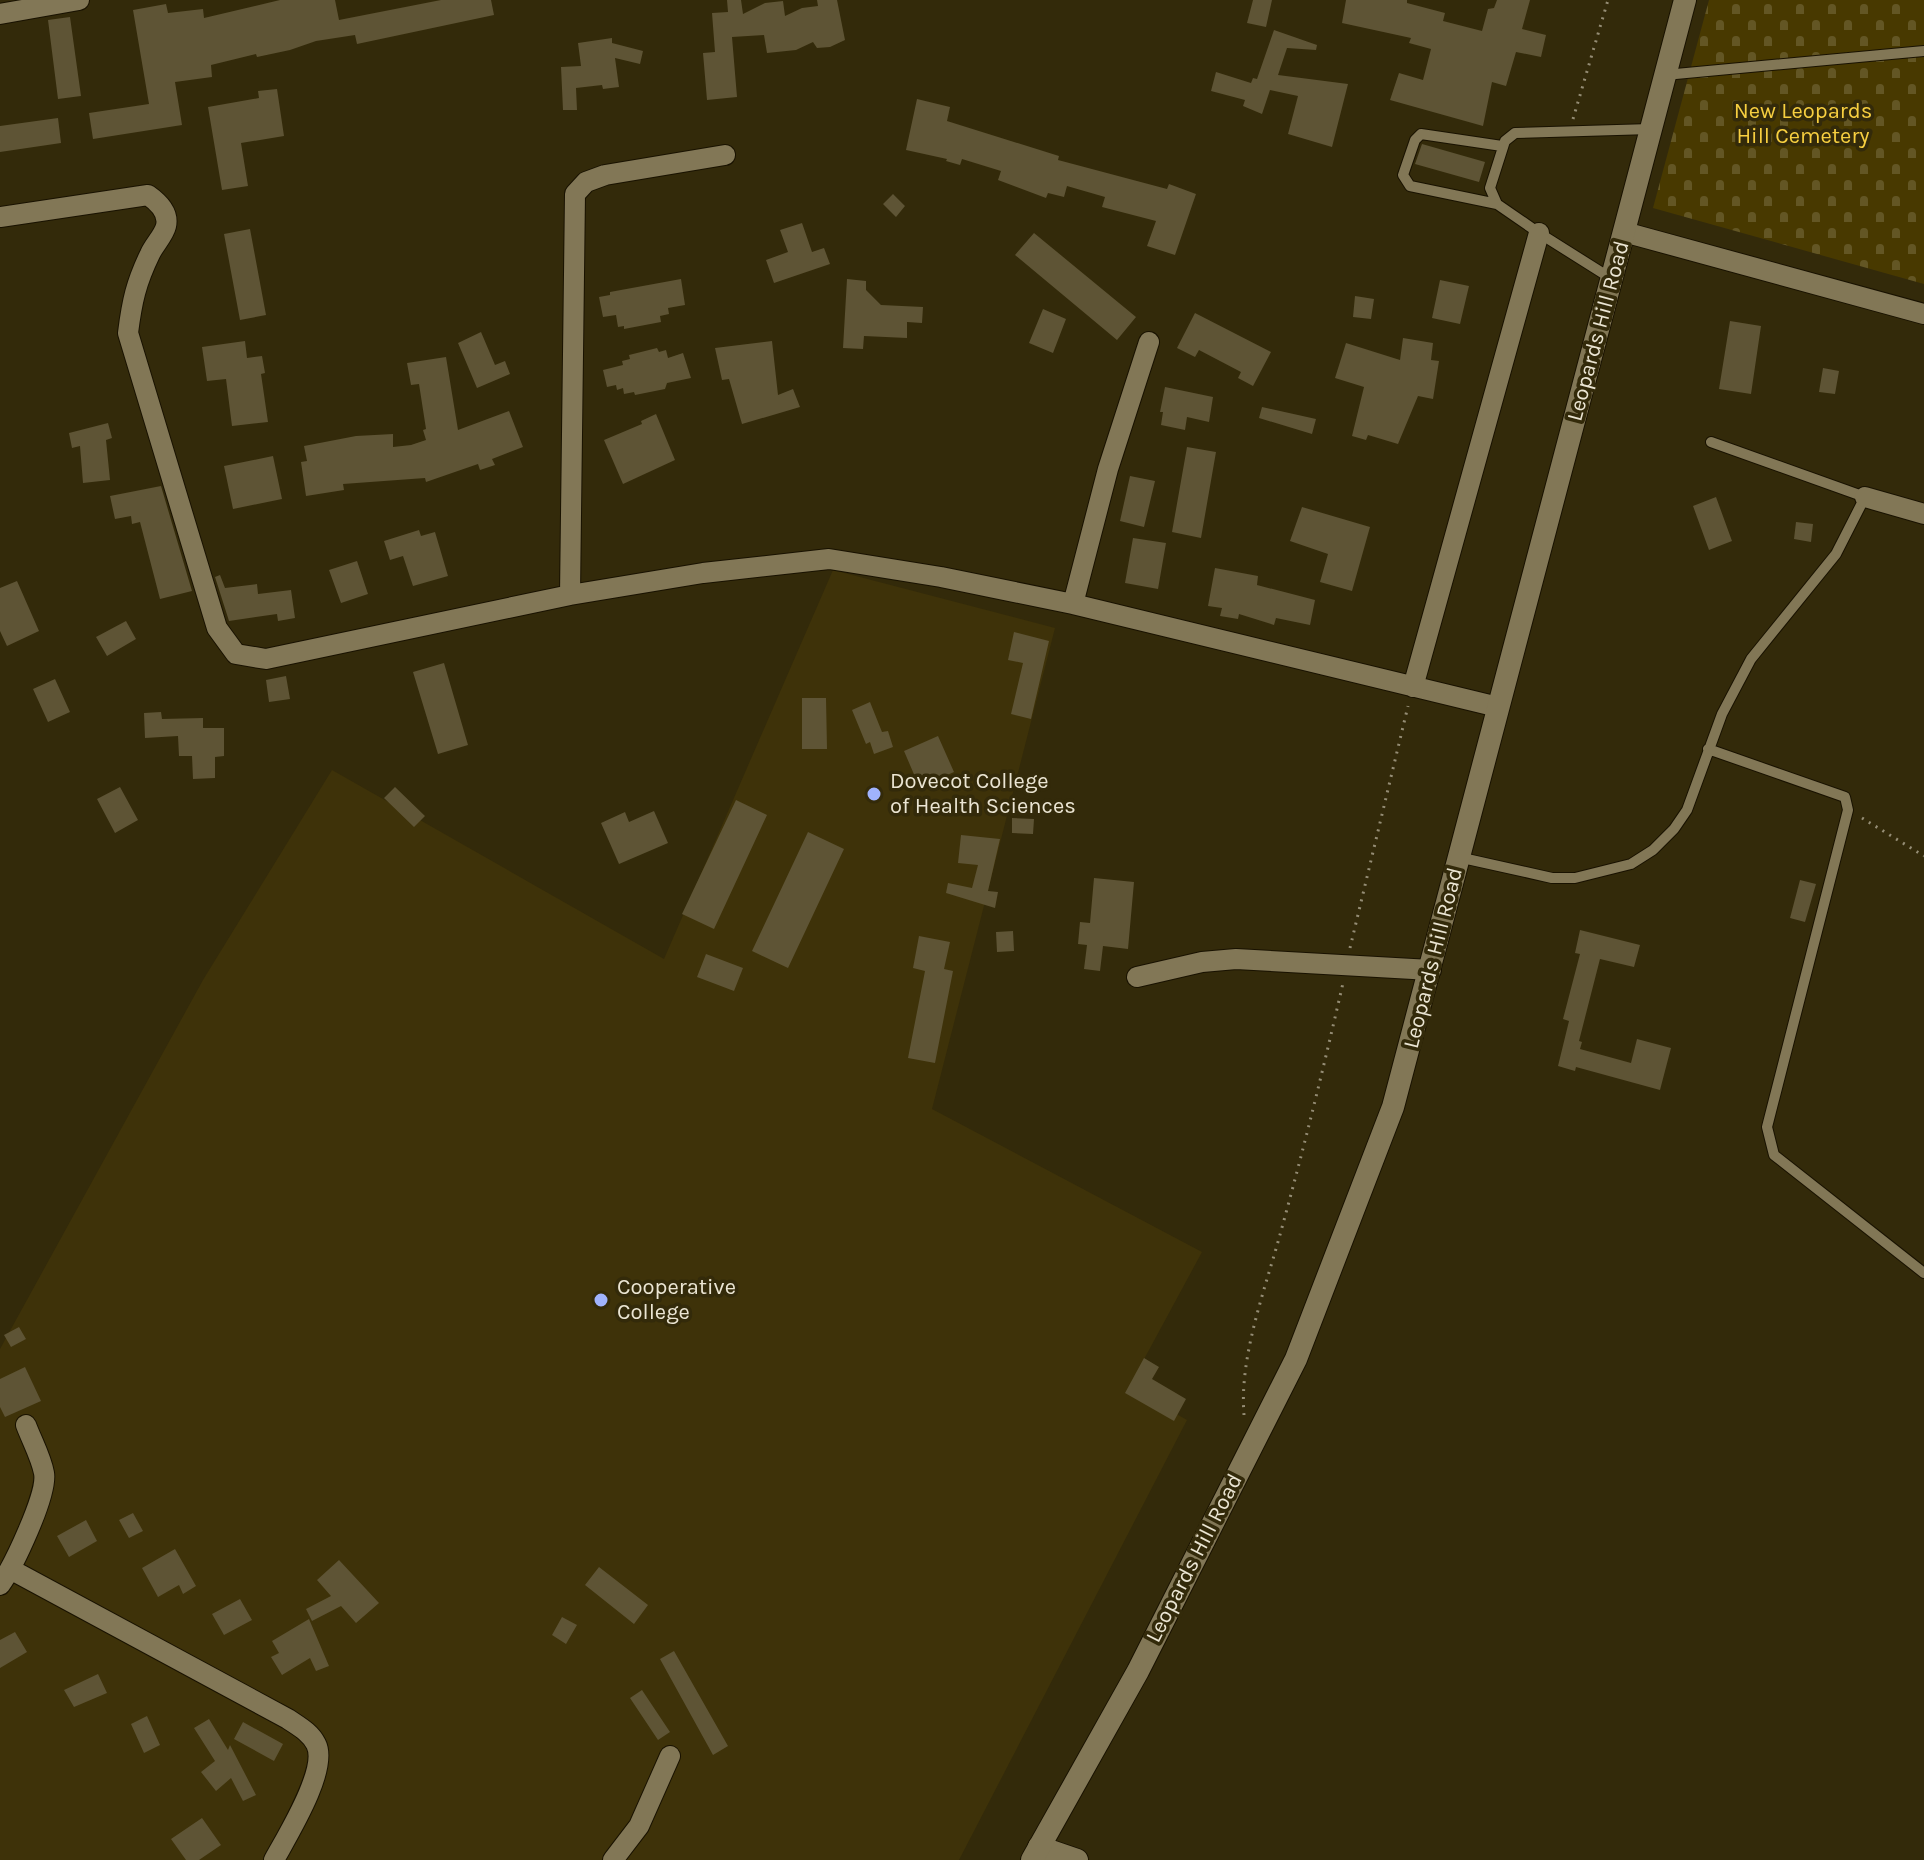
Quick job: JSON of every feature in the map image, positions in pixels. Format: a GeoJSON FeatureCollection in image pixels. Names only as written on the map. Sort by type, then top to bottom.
{"type":"FeatureCollection","features":[{"type":"Feature","properties":{"kind":"main road","name":"Leopards Hill Road"},"geometry":{"type":"LineString","coordinates":[[1036,1854],[1138,1671],[1296,1359],[1393,1107],[1685,0]]}},
{"type":"Feature","properties":{"kind":"main road"},"geometry":{"type":"LineString","coordinates":[[1036,1854],[1077,1860]]}},
{"type":"Feature","properties":{"kind":"street"},"geometry":{"type":"LineString","coordinates":[[0,14],[79,0]]}},
{"type":"Feature","properties":{"kind":"street"},"geometry":{"type":"LineString","coordinates":[[570,595],[575,194],[586,182],[605,175],[725,155]]}},
{"type":"Feature","properties":{"kind":"street"},"geometry":{"type":"LineString","coordinates":[[0,217],[148,195],[158,202],[165,215],[166,227],[151,250],[133,292],[128,333],[217,628],[236,654],[266,659],[570,595],[703,573],[829,559],[941,577],[1073,604],[1498,707]]}},
{"type":"Feature","properties":{"kind":"street"},"geometry":{"type":"LineString","coordinates":[[1624,232],[1924,314]]}},
{"type":"Feature","properties":{"kind":"street"},"geometry":{"type":"LineString","coordinates":[[1413,687],[1539,233]]}},
{"type":"Feature","properties":{"kind":"street"},"geometry":{"type":"LineString","coordinates":[[1073,604],[1108,469],[1149,342]]}},
{"type":"Feature","properties":{"kind":"street"},"geometry":{"type":"LineString","coordinates":[[1865,497],[1924,514]]}},
{"type":"Feature","properties":{"kind":"street"},"geometry":{"type":"LineString","coordinates":[[1137,977],[1202,962],[1236,959],[1431,970]]}},
{"type":"Feature","properties":{"kind":"street"},"geometry":{"type":"LineString","coordinates":[[26,1425],[45,1475],[43,1493],[5,1577],[288,1719],[309,1734],[318,1745],[320,1761],[312,1784],[274,1860]]}},
{"type":"Feature","properties":{"kind":"street"},"geometry":{"type":"LineString","coordinates":[[613,1860],[639,1826],[670,1756]]}},
{"type":"Feature","properties":{"kind":"lane"},"geometry":{"type":"LineString","coordinates":[[1665,75],[1924,51]]}},
{"type":"Feature","properties":{"kind":"lane"},"geometry":{"type":"LineString","coordinates":[[1497,204],[1490,188],[1502,146],[1515,133],[1651,129]]}},
{"type":"Feature","properties":{"kind":"lane"},"geometry":{"type":"LineString","coordinates":[[1502,146],[1421,134],[1416,138],[1403,175],[1410,186],[1497,204],[1612,279]]}},
{"type":"Feature","properties":{"kind":"lane"},"geometry":{"type":"LineString","coordinates":[[1458,857],[1552,878],[1575,878],[1631,864],[1663,840],[1687,810],[1708,749],[1751,659],[1836,554],[1865,497],[1711,442]]}},
{"type":"Feature","properties":{"kind":"lane"},"geometry":{"type":"LineString","coordinates":[[1708,749],[1845,797],[1848,810],[1767,1127],[1774,1155],[1924,1273]]}},
{"type":"Feature","properties":{"kind":"path"},"geometry":{"type":"LineString","coordinates":[[1570,130],[1608,0]]}},
{"type":"Feature","properties":{"kind":"path"},"geometry":{"type":"LineString","coordinates":[[1248,1451],[1243,1403],[1245,1373],[1257,1317],[1321,1084],[1413,687]]}},
{"type":"Feature","properties":{"kind":"path"},"geometry":{"type":"LineString","coordinates":[[1848,810],[1924,856]]}},
{"type":"Feature","properties":{"kind":"shaded area","name":"Cooperative College"},"geometry":{"type":"Polygon","coordinates":[[[833,570],[1055,628],[932,1109],[1202,1252],[1129,1387],[1187,1420],[959,1860],[0,1860],[0,1349],[203,980],[332,770],[664,959],[833,570]]]}},
{"type":"Feature","properties":{"kind":"green space","name":"New Leopards Hill Cemetery"},"geometry":{"type":"Polygon","coordinates":[[[1709,0],[1924,0],[1924,284],[1653,208],[1709,0]]]}},
{"type":"Feature","properties":{"kind":"building"},"geometry":{"type":"Polygon","coordinates":[[[280,0],[335,0],[339,20],[441,0],[491,0],[494,15],[357,44],[355,35],[316,41],[290,50],[257,57],[256,54],[211,65],[212,77],[175,82],[182,125],[93,139],[89,113],[149,104],[133,10],[166,4],[168,13],[203,9],[204,18],[280,0]]]}},
{"type":"Feature","properties":{"kind":"building"},"geometry":{"type":"Polygon","coordinates":[[[727,0],[741,0],[743,14],[765,3],[783,1],[785,16],[802,8],[818,6],[817,0],[837,0],[845,40],[830,47],[817,48],[813,42],[796,50],[767,53],[764,35],[732,37],[737,97],[707,100],[703,53],[715,52],[712,13],[728,12],[727,0]]]}},
{"type":"Feature","properties":{"kind":"building"},"geometry":{"type":"Polygon","coordinates":[[[1253,0],[1272,0],[1266,27],[1247,23],[1253,0]]]}},
{"type":"Feature","properties":{"kind":"building"},"geometry":{"type":"Polygon","coordinates":[[[1346,0],[1407,0],[1407,3],[1445,13],[1443,21],[1482,31],[1488,9],[1494,8],[1497,0],[1530,0],[1522,29],[1546,35],[1541,57],[1516,52],[1506,86],[1492,82],[1483,126],[1390,100],[1399,73],[1423,80],[1431,49],[1409,43],[1411,38],[1342,23],[1346,0]]]}},
{"type":"Feature","properties":{"kind":"building"},"geometry":{"type":"Polygon","coordinates":[[[70,17],[81,96],[58,99],[48,20],[70,17]]]}},
{"type":"Feature","properties":{"kind":"building"},"geometry":{"type":"Polygon","coordinates":[[[1274,30],[1317,45],[1316,50],[1287,48],[1278,75],[1348,84],[1332,147],[1288,134],[1298,96],[1270,90],[1262,114],[1243,106],[1245,100],[1211,91],[1216,72],[1251,83],[1253,78],[1257,79],[1274,30]]]}},
{"type":"Feature","properties":{"kind":"building"},"geometry":{"type":"Polygon","coordinates":[[[612,38],[612,43],[643,51],[640,64],[615,58],[619,87],[576,88],[577,110],[563,110],[561,67],[581,66],[578,43],[612,38]]]}},
{"type":"Feature","properties":{"kind":"building"},"geometry":{"type":"Polygon","coordinates":[[[277,89],[284,136],[241,143],[248,186],[222,190],[208,107],[259,98],[258,91],[277,89]]]}},
{"type":"Feature","properties":{"kind":"building"},"geometry":{"type":"Polygon","coordinates":[[[917,99],[950,107],[947,121],[1059,156],[1058,160],[1167,189],[1169,184],[1196,194],[1175,255],[1147,246],[1156,221],[1102,207],[1105,197],[1067,186],[1064,197],[1048,193],[1046,198],[998,180],[1001,171],[962,159],[960,165],[906,150],[917,99]]]}},
{"type":"Feature","properties":{"kind":"building"},"geometry":{"type":"Polygon","coordinates":[[[58,118],[61,143],[0,152],[0,126],[58,118]]]}},
{"type":"Feature","properties":{"kind":"building"},"geometry":{"type":"Polygon","coordinates":[[[1422,144],[1485,162],[1479,182],[1415,164],[1422,144]]]}},
{"type":"Feature","properties":{"kind":"building"},"geometry":{"type":"Polygon","coordinates":[[[893,194],[905,206],[896,217],[883,204],[893,194]]]}},
{"type":"Feature","properties":{"kind":"building"},"geometry":{"type":"Polygon","coordinates":[[[802,223],[812,252],[824,248],[830,264],[774,283],[766,260],[788,252],[780,230],[802,223]]]}},
{"type":"Feature","properties":{"kind":"building"},"geometry":{"type":"Polygon","coordinates":[[[250,229],[266,315],[240,320],[224,234],[250,229]]]}},
{"type":"Feature","properties":{"kind":"building"},"geometry":{"type":"Polygon","coordinates":[[[1034,233],[1136,317],[1117,340],[1015,255],[1034,233]]]}},
{"type":"Feature","properties":{"kind":"building"},"geometry":{"type":"Polygon","coordinates":[[[681,279],[685,305],[668,308],[669,314],[660,316],[661,322],[624,329],[624,326],[618,327],[616,315],[603,317],[599,297],[610,295],[610,292],[681,279]]]}},
{"type":"Feature","properties":{"kind":"building"},"geometry":{"type":"Polygon","coordinates":[[[847,279],[866,281],[866,290],[881,305],[923,307],[922,323],[907,322],[907,338],[864,336],[863,349],[843,348],[847,279]]]}},
{"type":"Feature","properties":{"kind":"building"},"geometry":{"type":"Polygon","coordinates":[[[1440,280],[1469,286],[1460,324],[1432,318],[1440,280]]]}},
{"type":"Feature","properties":{"kind":"building"},"geometry":{"type":"Polygon","coordinates":[[[1355,296],[1374,299],[1371,319],[1353,317],[1355,296]]]}},
{"type":"Feature","properties":{"kind":"building"},"geometry":{"type":"Polygon","coordinates":[[[1043,309],[1066,319],[1053,353],[1029,343],[1043,309]]]}},
{"type":"Feature","properties":{"kind":"building"},"geometry":{"type":"Polygon","coordinates":[[[1195,313],[1271,352],[1253,386],[1238,378],[1241,372],[1199,350],[1195,357],[1177,348],[1195,313]]]}},
{"type":"Feature","properties":{"kind":"building"},"geometry":{"type":"Polygon","coordinates":[[[1730,321],[1761,326],[1751,394],[1719,389],[1730,321]]]}},
{"type":"Feature","properties":{"kind":"building"},"geometry":{"type":"Polygon","coordinates":[[[481,332],[495,365],[505,361],[510,374],[477,388],[458,343],[481,332]]]}},
{"type":"Feature","properties":{"kind":"building"},"geometry":{"type":"Polygon","coordinates":[[[1403,338],[1433,343],[1431,360],[1439,361],[1433,399],[1418,396],[1398,444],[1368,435],[1366,440],[1352,436],[1364,387],[1335,378],[1346,343],[1400,360],[1403,338]]]}},
{"type":"Feature","properties":{"kind":"building"},"geometry":{"type":"Polygon","coordinates":[[[245,341],[247,358],[262,356],[265,373],[261,374],[268,422],[232,426],[226,379],[207,381],[202,347],[245,341]]]}},
{"type":"Feature","properties":{"kind":"building"},"geometry":{"type":"Polygon","coordinates":[[[772,341],[778,395],[793,389],[800,407],[742,424],[729,379],[722,380],[715,348],[772,341]]]}},
{"type":"Feature","properties":{"kind":"building"},"geometry":{"type":"Polygon","coordinates":[[[657,348],[659,352],[666,350],[668,358],[683,353],[691,378],[667,383],[665,389],[635,395],[634,392],[624,394],[623,388],[617,390],[616,385],[607,387],[603,370],[623,365],[622,361],[630,359],[629,355],[657,348]]]}},
{"type":"Feature","properties":{"kind":"building"},"geometry":{"type":"Polygon","coordinates":[[[446,357],[458,430],[509,411],[523,447],[492,459],[495,465],[480,470],[478,464],[426,482],[425,478],[343,484],[344,490],[306,496],[301,462],[307,461],[304,446],[356,436],[393,434],[393,447],[426,440],[419,384],[411,385],[407,363],[446,357]]]}},
{"type":"Feature","properties":{"kind":"building"},"geometry":{"type":"Polygon","coordinates":[[[1823,368],[1839,371],[1835,394],[1819,392],[1823,368]]]}},
{"type":"Feature","properties":{"kind":"building"},"geometry":{"type":"Polygon","coordinates":[[[1165,387],[1213,397],[1209,422],[1187,417],[1185,430],[1161,425],[1165,387]]]}},
{"type":"Feature","properties":{"kind":"building"},"geometry":{"type":"Polygon","coordinates":[[[1262,407],[1316,419],[1312,434],[1259,418],[1262,407]]]}},
{"type":"Feature","properties":{"kind":"building"},"geometry":{"type":"Polygon","coordinates":[[[656,414],[675,460],[623,484],[604,440],[642,424],[641,421],[656,414]]]}},
{"type":"Feature","properties":{"kind":"building"},"geometry":{"type":"Polygon","coordinates":[[[108,423],[112,438],[106,440],[110,480],[83,483],[80,446],[72,448],[69,433],[108,423]]]}},
{"type":"Feature","properties":{"kind":"building"},"geometry":{"type":"Polygon","coordinates":[[[1187,447],[1216,452],[1201,538],[1172,532],[1187,447]]]}},
{"type":"Feature","properties":{"kind":"building"},"geometry":{"type":"Polygon","coordinates":[[[273,456],[282,499],[233,509],[224,466],[273,456]]]}},
{"type":"Feature","properties":{"kind":"building"},"geometry":{"type":"Polygon","coordinates":[[[1130,476],[1155,481],[1144,527],[1120,521],[1130,476]]]}},
{"type":"Feature","properties":{"kind":"building"},"geometry":{"type":"Polygon","coordinates":[[[161,486],[192,591],[160,599],[140,522],[132,524],[131,516],[115,519],[110,496],[161,486]]]}},
{"type":"Feature","properties":{"kind":"building"},"geometry":{"type":"Polygon","coordinates":[[[1716,497],[1732,541],[1709,550],[1693,506],[1716,497]]]}},
{"type":"Feature","properties":{"kind":"building"},"geometry":{"type":"Polygon","coordinates":[[[1302,507],[1370,527],[1352,591],[1320,582],[1328,554],[1290,541],[1302,507]]]}},
{"type":"Feature","properties":{"kind":"building"},"geometry":{"type":"Polygon","coordinates":[[[1796,522],[1813,524],[1811,542],[1794,539],[1796,522]]]}},
{"type":"Feature","properties":{"kind":"building"},"geometry":{"type":"Polygon","coordinates":[[[419,530],[421,536],[435,532],[448,576],[413,586],[403,556],[390,560],[384,541],[419,530]]]}},
{"type":"Feature","properties":{"kind":"building"},"geometry":{"type":"Polygon","coordinates":[[[1133,538],[1166,543],[1158,589],[1125,583],[1133,538]]]}},
{"type":"Feature","properties":{"kind":"building"},"geometry":{"type":"Polygon","coordinates":[[[357,561],[368,594],[341,603],[329,570],[357,561]]]}},
{"type":"Feature","properties":{"kind":"building"},"geometry":{"type":"Polygon","coordinates":[[[1215,568],[1258,576],[1257,585],[1315,600],[1310,625],[1276,618],[1274,625],[1239,614],[1238,619],[1220,616],[1222,608],[1208,606],[1215,568]]]}},
{"type":"Feature","properties":{"kind":"building"},"geometry":{"type":"Polygon","coordinates":[[[220,575],[225,588],[257,584],[258,594],[291,590],[295,618],[278,621],[277,614],[229,621],[215,577],[220,575]]]}},
{"type":"Feature","properties":{"kind":"building"},"geometry":{"type":"Polygon","coordinates":[[[17,581],[39,631],[7,646],[0,631],[0,588],[17,581]]]}},
{"type":"Feature","properties":{"kind":"building"},"geometry":{"type":"Polygon","coordinates":[[[126,621],[136,639],[107,656],[96,637],[126,621]]]}},
{"type":"Feature","properties":{"kind":"building"},"geometry":{"type":"Polygon","coordinates":[[[1014,632],[1049,641],[1031,719],[1011,714],[1023,663],[1008,660],[1014,632]]]}},
{"type":"Feature","properties":{"kind":"building"},"geometry":{"type":"Polygon","coordinates":[[[444,663],[468,745],[438,754],[413,672],[444,663]]]}},
{"type":"Feature","properties":{"kind":"building"},"geometry":{"type":"Polygon","coordinates":[[[286,676],[290,699],[269,702],[266,680],[286,676]]]}},
{"type":"Feature","properties":{"kind":"building"},"geometry":{"type":"Polygon","coordinates":[[[55,679],[70,712],[48,722],[33,689],[55,679]]]}},
{"type":"Feature","properties":{"kind":"building"},"geometry":{"type":"Polygon","coordinates":[[[802,698],[826,698],[827,749],[802,749],[802,698]]]}},
{"type":"Feature","properties":{"kind":"building"},"geometry":{"type":"Polygon","coordinates":[[[870,702],[882,732],[888,731],[893,747],[874,754],[870,742],[866,744],[852,710],[870,702]]]}},
{"type":"Feature","properties":{"kind":"building"},"geometry":{"type":"Polygon","coordinates":[[[161,712],[162,719],[203,718],[203,728],[224,728],[224,756],[215,757],[215,778],[193,779],[192,756],[179,756],[178,736],[145,738],[144,713],[161,712]]]}},
{"type":"Feature","properties":{"kind":"building"},"geometry":{"type":"Polygon","coordinates":[[[938,736],[954,772],[929,783],[925,775],[916,779],[904,751],[938,736]]]}},
{"type":"Feature","properties":{"kind":"building"},"geometry":{"type":"Polygon","coordinates":[[[120,787],[138,820],[115,833],[97,799],[120,787]]]}},
{"type":"Feature","properties":{"kind":"building"},"geometry":{"type":"Polygon","coordinates":[[[395,787],[425,816],[414,827],[384,798],[395,787]]]}},
{"type":"Feature","properties":{"kind":"building"},"geometry":{"type":"Polygon","coordinates":[[[736,800],[767,815],[714,929],[682,914],[736,800]]]}},
{"type":"Feature","properties":{"kind":"building"},"geometry":{"type":"Polygon","coordinates":[[[654,811],[668,843],[619,864],[601,823],[625,812],[629,822],[654,811]]]}},
{"type":"Feature","properties":{"kind":"building"},"geometry":{"type":"Polygon","coordinates":[[[1012,818],[1034,819],[1033,834],[1012,833],[1012,818]]]}},
{"type":"Feature","properties":{"kind":"building"},"geometry":{"type":"Polygon","coordinates":[[[808,832],[844,849],[788,968],[752,951],[808,832]]]}},
{"type":"Feature","properties":{"kind":"building"},"geometry":{"type":"Polygon","coordinates":[[[961,835],[1000,839],[988,891],[998,892],[995,908],[946,893],[948,883],[972,888],[978,865],[958,863],[961,835]]]}},
{"type":"Feature","properties":{"kind":"building"},"geometry":{"type":"Polygon","coordinates":[[[1094,878],[1134,882],[1128,949],[1103,946],[1100,971],[1084,969],[1087,945],[1078,944],[1080,922],[1090,923],[1094,878]]]}},
{"type":"Feature","properties":{"kind":"building"},"geometry":{"type":"Polygon","coordinates":[[[1800,880],[1816,884],[1805,922],[1790,918],[1800,880]]]}},
{"type":"Feature","properties":{"kind":"building"},"geometry":{"type":"Polygon","coordinates":[[[1580,930],[1640,945],[1634,967],[1600,959],[1579,1041],[1582,1042],[1580,1049],[1631,1063],[1637,1039],[1671,1048],[1660,1090],[1576,1067],[1575,1071],[1558,1066],[1569,1021],[1563,1019],[1580,954],[1575,953],[1580,930]]]}},
{"type":"Feature","properties":{"kind":"building"},"geometry":{"type":"Polygon","coordinates":[[[1013,931],[1014,951],[997,952],[996,932],[1013,931]]]}},
{"type":"Feature","properties":{"kind":"building"},"geometry":{"type":"Polygon","coordinates":[[[919,936],[950,942],[944,969],[953,971],[935,1063],[908,1058],[925,971],[913,968],[919,936]]]}},
{"type":"Feature","properties":{"kind":"building"},"geometry":{"type":"Polygon","coordinates":[[[706,954],[743,968],[734,991],[697,977],[706,954]]]}},
{"type":"Feature","properties":{"kind":"building"},"geometry":{"type":"Polygon","coordinates":[[[19,1327],[26,1339],[11,1347],[4,1335],[19,1327]]]}},
{"type":"Feature","properties":{"kind":"building"},"geometry":{"type":"Polygon","coordinates":[[[1144,1358],[1159,1367],[1152,1379],[1186,1399],[1174,1421],[1125,1393],[1144,1358]]]}},
{"type":"Feature","properties":{"kind":"building"},"geometry":{"type":"Polygon","coordinates":[[[25,1367],[41,1401],[5,1417],[0,1407],[0,1379],[25,1367]]]}},
{"type":"Feature","properties":{"kind":"building"},"geometry":{"type":"Polygon","coordinates":[[[133,1513],[143,1531],[129,1538],[119,1520],[133,1513]]]}},
{"type":"Feature","properties":{"kind":"building"},"geometry":{"type":"Polygon","coordinates":[[[86,1520],[97,1541],[69,1557],[57,1536],[86,1520]]]}},
{"type":"Feature","properties":{"kind":"building"},"geometry":{"type":"Polygon","coordinates":[[[175,1549],[196,1586],[183,1594],[179,1585],[158,1597],[142,1568],[175,1549]]]}},
{"type":"Feature","properties":{"kind":"building"},"geometry":{"type":"Polygon","coordinates":[[[339,1560],[379,1603],[356,1623],[341,1606],[312,1621],[306,1609],[331,1596],[317,1580],[339,1560]]]}},
{"type":"Feature","properties":{"kind":"building"},"geometry":{"type":"Polygon","coordinates":[[[599,1567],[648,1605],[634,1624],[585,1585],[599,1567]]]}},
{"type":"Feature","properties":{"kind":"building"},"geometry":{"type":"Polygon","coordinates":[[[240,1599],[252,1620],[224,1635],[212,1614],[240,1599]]]}},
{"type":"Feature","properties":{"kind":"building"},"geometry":{"type":"Polygon","coordinates":[[[562,1617],[577,1625],[566,1644],[552,1635],[562,1617]]]}},
{"type":"Feature","properties":{"kind":"building"},"geometry":{"type":"Polygon","coordinates":[[[309,1619],[329,1666],[316,1671],[310,1658],[282,1675],[271,1657],[279,1653],[272,1641],[309,1619]]]}},
{"type":"Feature","properties":{"kind":"building"},"geometry":{"type":"Polygon","coordinates":[[[15,1632],[27,1652],[0,1668],[0,1640],[15,1632]]]}},
{"type":"Feature","properties":{"kind":"building"},"geometry":{"type":"Polygon","coordinates":[[[674,1651],[728,1746],[713,1755],[660,1659],[674,1651]]]}},
{"type":"Feature","properties":{"kind":"building"},"geometry":{"type":"Polygon","coordinates":[[[98,1674],[107,1693],[74,1707],[64,1690],[98,1674]]]}},
{"type":"Feature","properties":{"kind":"building"},"geometry":{"type":"Polygon","coordinates":[[[642,1690],[670,1732],[658,1740],[630,1698],[642,1690]]]}},
{"type":"Feature","properties":{"kind":"building"},"geometry":{"type":"Polygon","coordinates":[[[147,1716],[160,1745],[144,1753],[131,1724],[147,1716]]]}},
{"type":"Feature","properties":{"kind":"building"},"geometry":{"type":"Polygon","coordinates":[[[209,1719],[228,1750],[230,1745],[256,1795],[243,1801],[231,1778],[216,1791],[201,1772],[215,1761],[194,1728],[209,1719]]]}},
{"type":"Feature","properties":{"kind":"building"},"geometry":{"type":"Polygon","coordinates":[[[243,1722],[283,1744],[274,1761],[234,1739],[243,1722]]]}},
{"type":"Feature","properties":{"kind":"building"},"geometry":{"type":"Polygon","coordinates":[[[202,1818],[221,1845],[199,1860],[186,1860],[171,1839],[202,1818]]]}},
{"type":"Feature","properties":{"kind":"place","name":"Dovecot College of Health Sciences"},"geometry":{"type":"Point","coordinates":[874,794]}},
{"type":"Feature","properties":{"kind":"place","name":"Cooperative College"},"geometry":{"type":"Point","coordinates":[601,1300]}}]}
